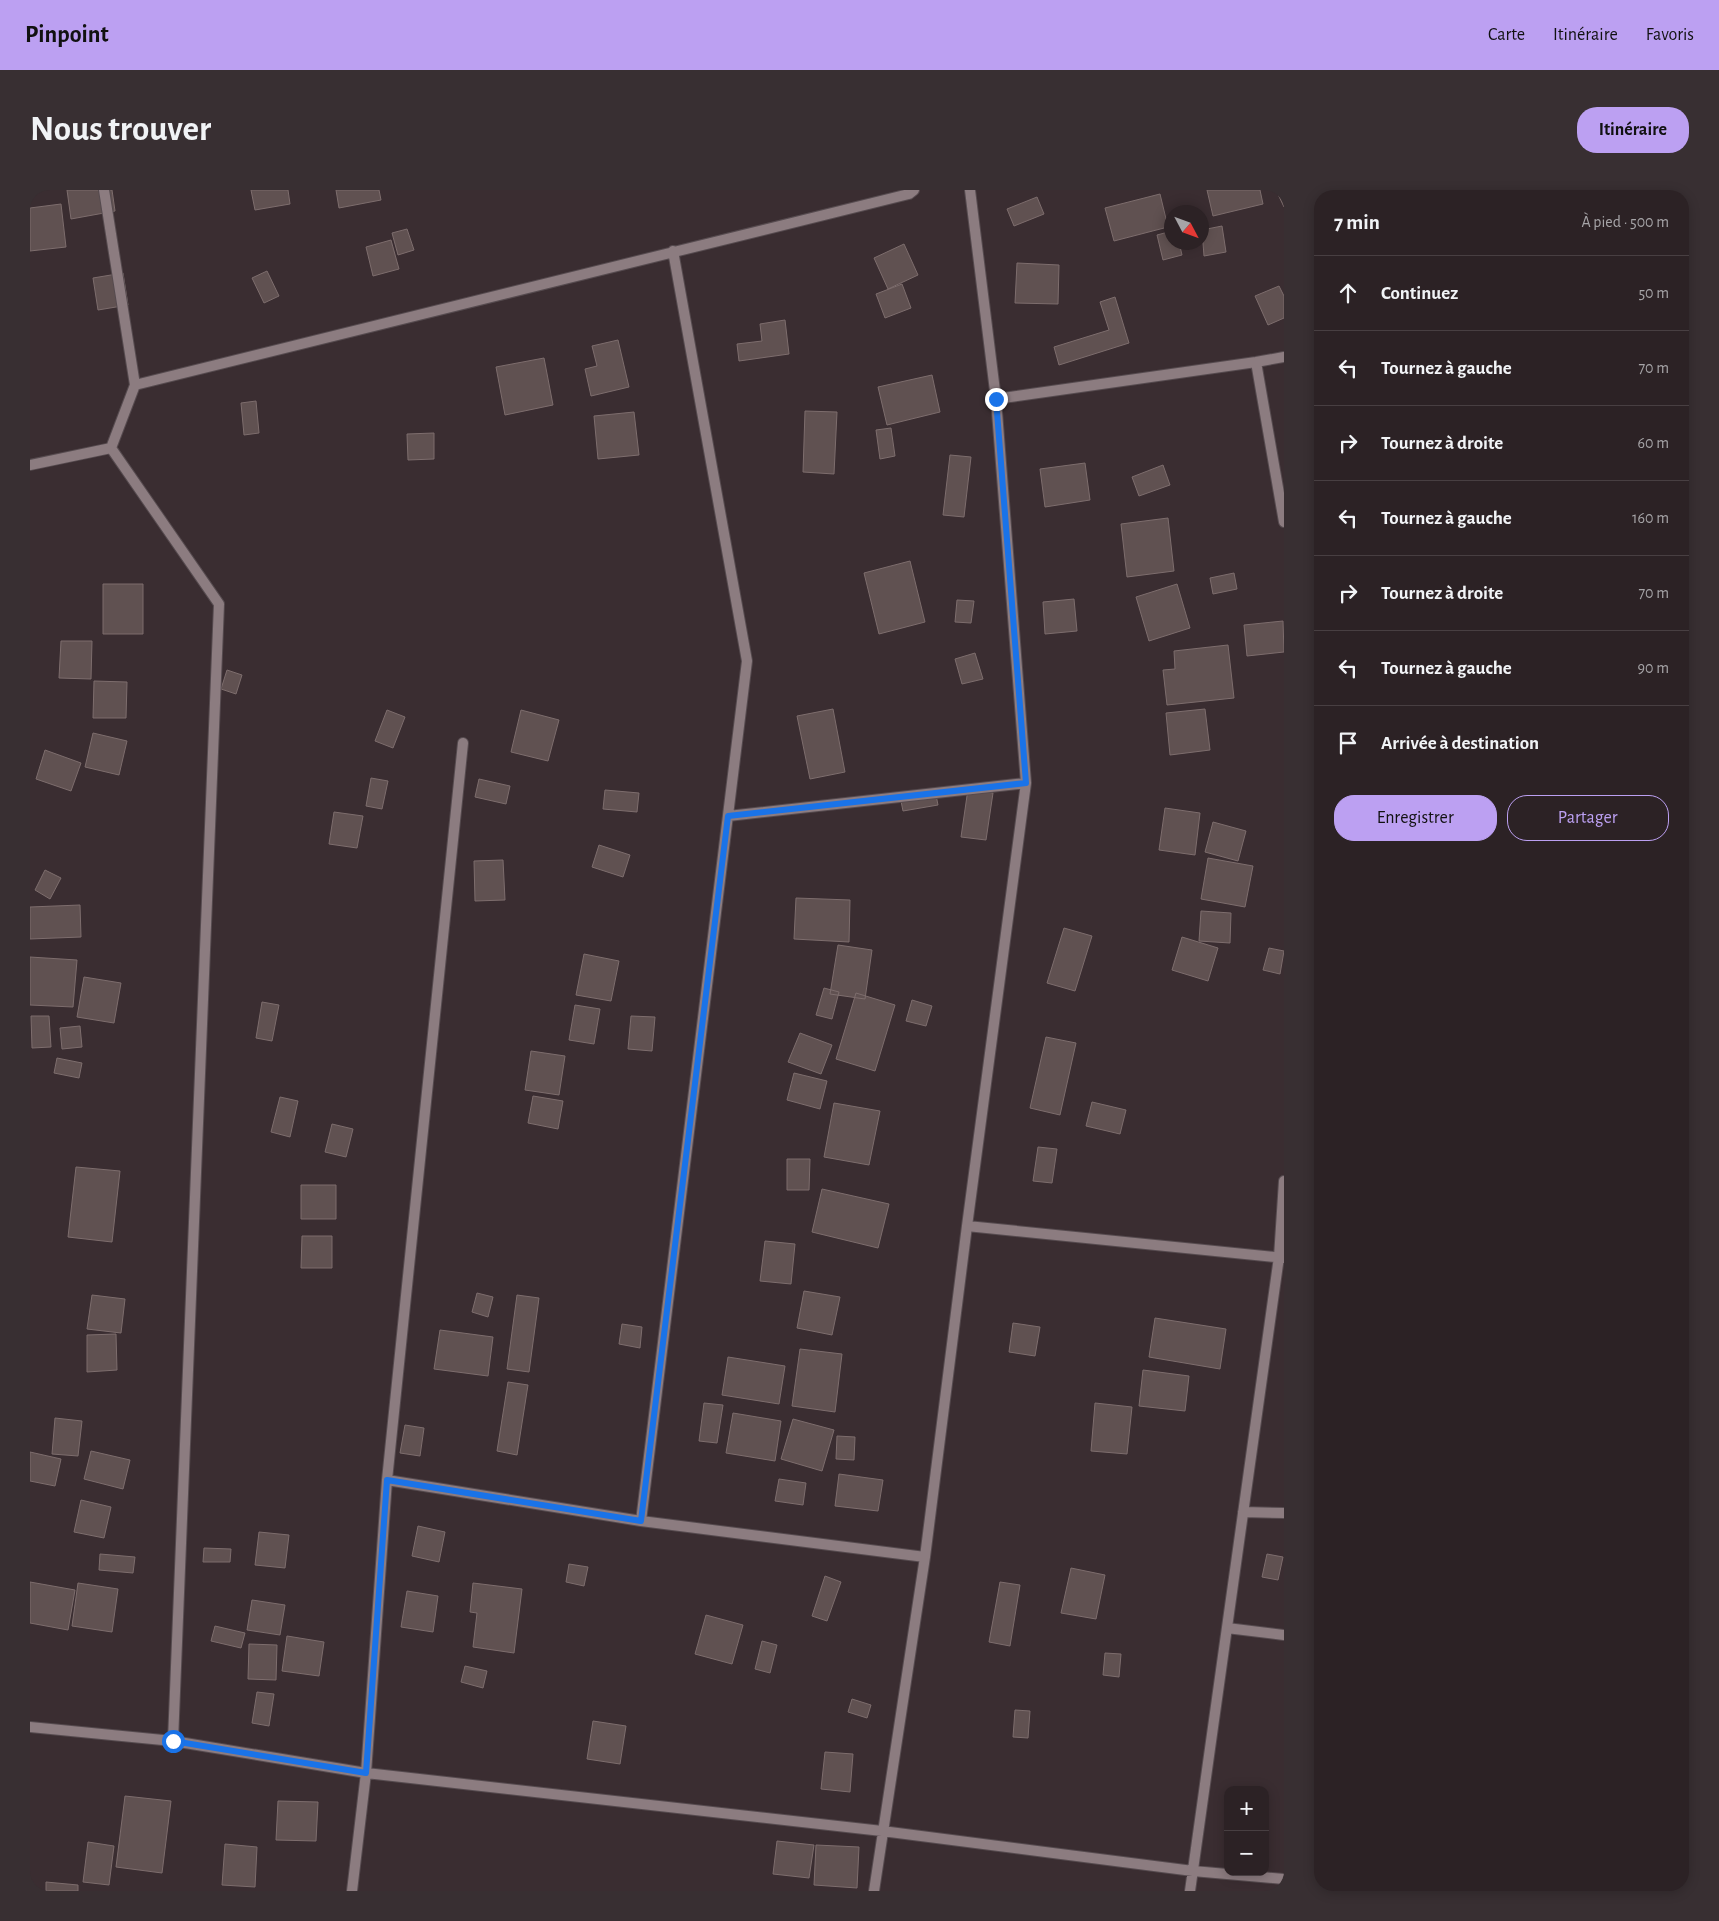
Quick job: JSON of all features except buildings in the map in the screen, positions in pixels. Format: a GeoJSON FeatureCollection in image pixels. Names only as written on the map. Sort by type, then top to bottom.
{"type":"FeatureCollection","features":[{"type":"Feature","properties":{"kind":"street"},"geometry":{"type":"LineString","coordinates":[[104,190],[135,385],[111,448]]}},
{"type":"Feature","properties":{"kind":"street"},"geometry":{"type":"LineString","coordinates":[[135,385],[909,194],[914,190]]}},
{"type":"Feature","properties":{"kind":"street"},"geometry":{"type":"LineString","coordinates":[[874,1891],[925,1558],[1026,783],[996,399],[970,190]]}},
{"type":"Feature","properties":{"kind":"street"},"geometry":{"type":"LineString","coordinates":[[641,1521],[747,661],[672,251]]}},
{"type":"Feature","properties":{"kind":"street"},"geometry":{"type":"LineString","coordinates":[[996,399],[1284,357]]}},
{"type":"Feature","properties":{"kind":"street"},"geometry":{"type":"LineString","coordinates":[[1256,362],[1284,522]]}},
{"type":"Feature","properties":{"kind":"street"},"geometry":{"type":"LineString","coordinates":[[30,465],[111,448]]}},
{"type":"Feature","properties":{"kind":"street"},"geometry":{"type":"LineString","coordinates":[[111,448],[219,604],[173,1741]]}},
{"type":"Feature","properties":{"kind":"street"},"geometry":{"type":"LineString","coordinates":[[352,1891],[366,1773],[387,1480],[463,743]]}},
{"type":"Feature","properties":{"kind":"street"},"geometry":{"type":"LineString","coordinates":[[728,816],[1026,783]]}},
{"type":"Feature","properties":{"kind":"street"},"geometry":{"type":"LineString","coordinates":[[1190,1891],[1243,1512],[1282,1258],[1284,1181]]}},
{"type":"Feature","properties":{"kind":"street"},"geometry":{"type":"LineString","coordinates":[[967,1226],[1282,1258]]}},
{"type":"Feature","properties":{"kind":"street"},"geometry":{"type":"LineString","coordinates":[[387,1480],[641,1521],[925,1558]]}},
{"type":"Feature","properties":{"kind":"street"},"geometry":{"type":"LineString","coordinates":[[1243,1512],[1284,1513]]}},
{"type":"Feature","properties":{"kind":"street"},"geometry":{"type":"LineString","coordinates":[[1227,1628],[1284,1635]]}},
{"type":"Feature","properties":{"kind":"street"},"geometry":{"type":"LineString","coordinates":[[30,1727],[173,1741],[366,1773],[882,1831],[1193,1871],[1284,1880]]}},
{"type":"Feature","properties":{"kind":"route"},"geometry":{"type":"LineString","coordinates":[[173,1741],[366,1773],[387,1480],[641,1521],[728,816],[1026,783],[996,399]]}}]}
